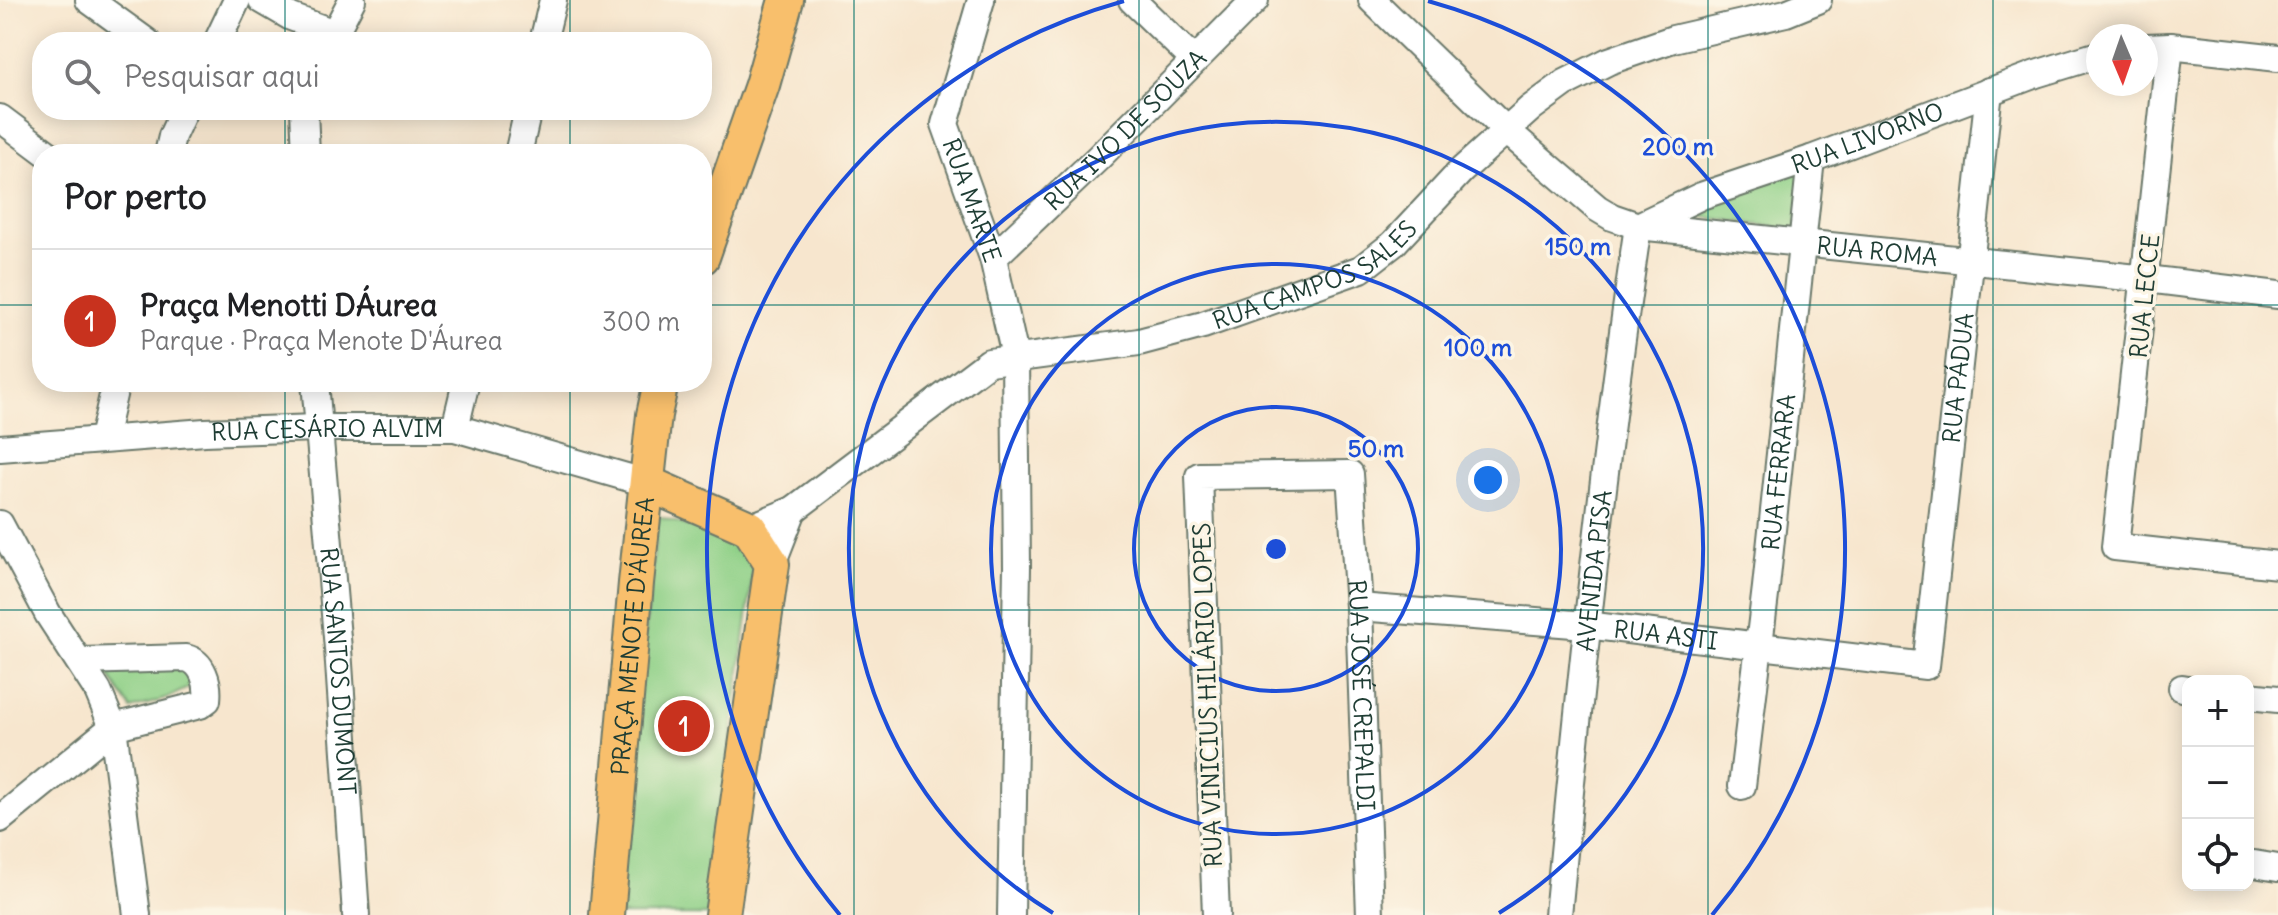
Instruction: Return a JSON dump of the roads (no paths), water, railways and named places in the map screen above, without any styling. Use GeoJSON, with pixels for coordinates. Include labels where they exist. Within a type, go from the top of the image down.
{"type":"FeatureCollection","features":[{"type":"Feature","properties":{"kind":"main road"},"geometry":{"type":"LineString","coordinates":[[712,228],[762,85],[786,0]]}},
{"type":"Feature","properties":{"kind":"main road"},"geometry":{"type":"LineString","coordinates":[[647,483],[659,392]]}},
{"type":"Feature","properties":{"kind":"main road","name":"PRAÇA MENOTE D'ÁUREA"},"geometry":{"type":"LineString","coordinates":[[607,915],[647,483],[749,528]]}},
{"type":"Feature","properties":{"kind":"main road"},"geometry":{"type":"LineString","coordinates":[[722,915],[772,564],[749,528]]}},
{"type":"Feature","properties":{"kind":"street"},"geometry":{"type":"LineString","coordinates":[[89,0],[133,32]]}},
{"type":"Feature","properties":{"kind":"street"},"geometry":{"type":"LineString","coordinates":[[222,32],[237,0]]}},
{"type":"Feature","properties":{"kind":"street"},"geometry":{"type":"LineString","coordinates":[[262,0],[322,32]]}},
{"type":"Feature","properties":{"kind":"street"},"geometry":{"type":"LineString","coordinates":[[335,32],[352,0]]}},
{"type":"Feature","properties":{"kind":"street"},"geometry":{"type":"LineString","coordinates":[[545,32],[553,0]]}},
{"type":"Feature","properties":{"kind":"street","name":"RUA MARTE"},"geometry":{"type":"LineString","coordinates":[[981,0],[945,124],[993,258],[1015,356],[1017,567],[1011,915]]}},
{"type":"Feature","properties":{"kind":"street"},"geometry":{"type":"LineString","coordinates":[[1132,0],[1194,60]]}},
{"type":"Feature","properties":{"kind":"street","name":"RUA IVO DE SOUZA"},"geometry":{"type":"LineString","coordinates":[[993,258],[1099,157],[1255,0]]}},
{"type":"Feature","properties":{"kind":"street","name":"RUA ROMA"},"geometry":{"type":"LineString","coordinates":[[1372,0],[1507,131],[1597,208],[1638,226],[2278,295]]}},
{"type":"Feature","properties":{"kind":"street","name":"RUA CAMPOS SALES"},"geometry":{"type":"LineString","coordinates":[[749,528],[793,510],[989,362],[1015,356],[1139,342],[1203,325],[1361,269],[1393,244],[1462,170],[1531,108],[1565,83],[1609,61],[1673,39],[1786,13],[1818,0]]}},
{"type":"Feature","properties":{"kind":"street"},"geometry":{"type":"LineString","coordinates":[[2158,46],[2278,58]]}},
{"type":"Feature","properties":{"kind":"street","name":"RUA LIVORNO"},"geometry":{"type":"LineString","coordinates":[[1638,226],[1701,196],[2086,59]]}},
{"type":"Feature","properties":{"kind":"street","name":"RUA PÁDUA"},"geometry":{"type":"LineString","coordinates":[[1926,666],[1989,91]]}},
{"type":"Feature","properties":{"kind":"street","name":"RUA LECCE"},"geometry":{"type":"LineString","coordinates":[[2156,96],[2147,279],[2115,547],[2278,565]]}},
{"type":"Feature","properties":{"kind":"street"},"geometry":{"type":"LineString","coordinates":[[0,118],[35,144]]}},
{"type":"Feature","properties":{"kind":"street"},"geometry":{"type":"LineString","coordinates":[[170,144],[179,120]]}},
{"type":"Feature","properties":{"kind":"street"},"geometry":{"type":"LineString","coordinates":[[304,120],[306,144]]}},
{"type":"Feature","properties":{"kind":"street"},"geometry":{"type":"LineString","coordinates":[[520,144],[526,120]]}},
{"type":"Feature","properties":{"kind":"street","name":"RUA FERRARA"},"geometry":{"type":"LineString","coordinates":[[1742,786],[1811,159]]}},
{"type":"Feature","properties":{"kind":"street","name":"AVENIDA PISA"},"geometry":{"type":"LineString","coordinates":[[1558,915],[1586,625],[1618,360],[1638,226]]}},
{"type":"Feature","properties":{"kind":"street"},"geometry":{"type":"LineString","coordinates":[[103,439],[114,392]]}},
{"type":"Feature","properties":{"kind":"street","name":"RUA SANTOS DUMONT"},"geometry":{"type":"LineString","coordinates":[[315,392],[338,649],[356,915]]}},
{"type":"Feature","properties":{"kind":"street"},"geometry":{"type":"LineString","coordinates":[[455,428],[464,392]]}},
{"type":"Feature","properties":{"kind":"street","name":"RUA CESÁRIO ALVIM"},"geometry":{"type":"LineString","coordinates":[[0,448],[103,439],[317,428],[455,428],[647,483]]}},
{"type":"Feature","properties":{"kind":"street","name":"RUA VINICIUS HILÁRIO LOPES"},"geometry":{"type":"LineString","coordinates":[[1216,915],[1199,476],[1350,474]]}},
{"type":"Feature","properties":{"kind":"street","name":"RUA JOSÉ CREPALDI"},"geometry":{"type":"LineString","coordinates":[[1350,474],[1359,607],[1370,915]]}},
{"type":"Feature","properties":{"kind":"street"},"geometry":{"type":"LineString","coordinates":[[772,564],[793,510]]}},
{"type":"Feature","properties":{"kind":"street"},"geometry":{"type":"LineString","coordinates":[[0,524],[48,614],[98,691],[113,727],[137,915]]}},
{"type":"Feature","properties":{"kind":"street","name":"RUA ASTI"},"geometry":{"type":"LineString","coordinates":[[1359,607],[1586,625],[1926,666]]}},
{"type":"Feature","properties":{"kind":"street"},"geometry":{"type":"LineString","coordinates":[[0,819],[113,727],[200,705],[207,700],[208,690],[199,664],[186,658],[80,661]]}},
{"type":"Feature","properties":{"kind":"street"},"geometry":{"type":"LineString","coordinates":[[2254,697],[2278,699]]}},
{"type":"Feature","properties":{"kind":"place","name":"Praça Menotti DÁurea"},"geometry":{"type":"Point","coordinates":[684,726]}}]}
